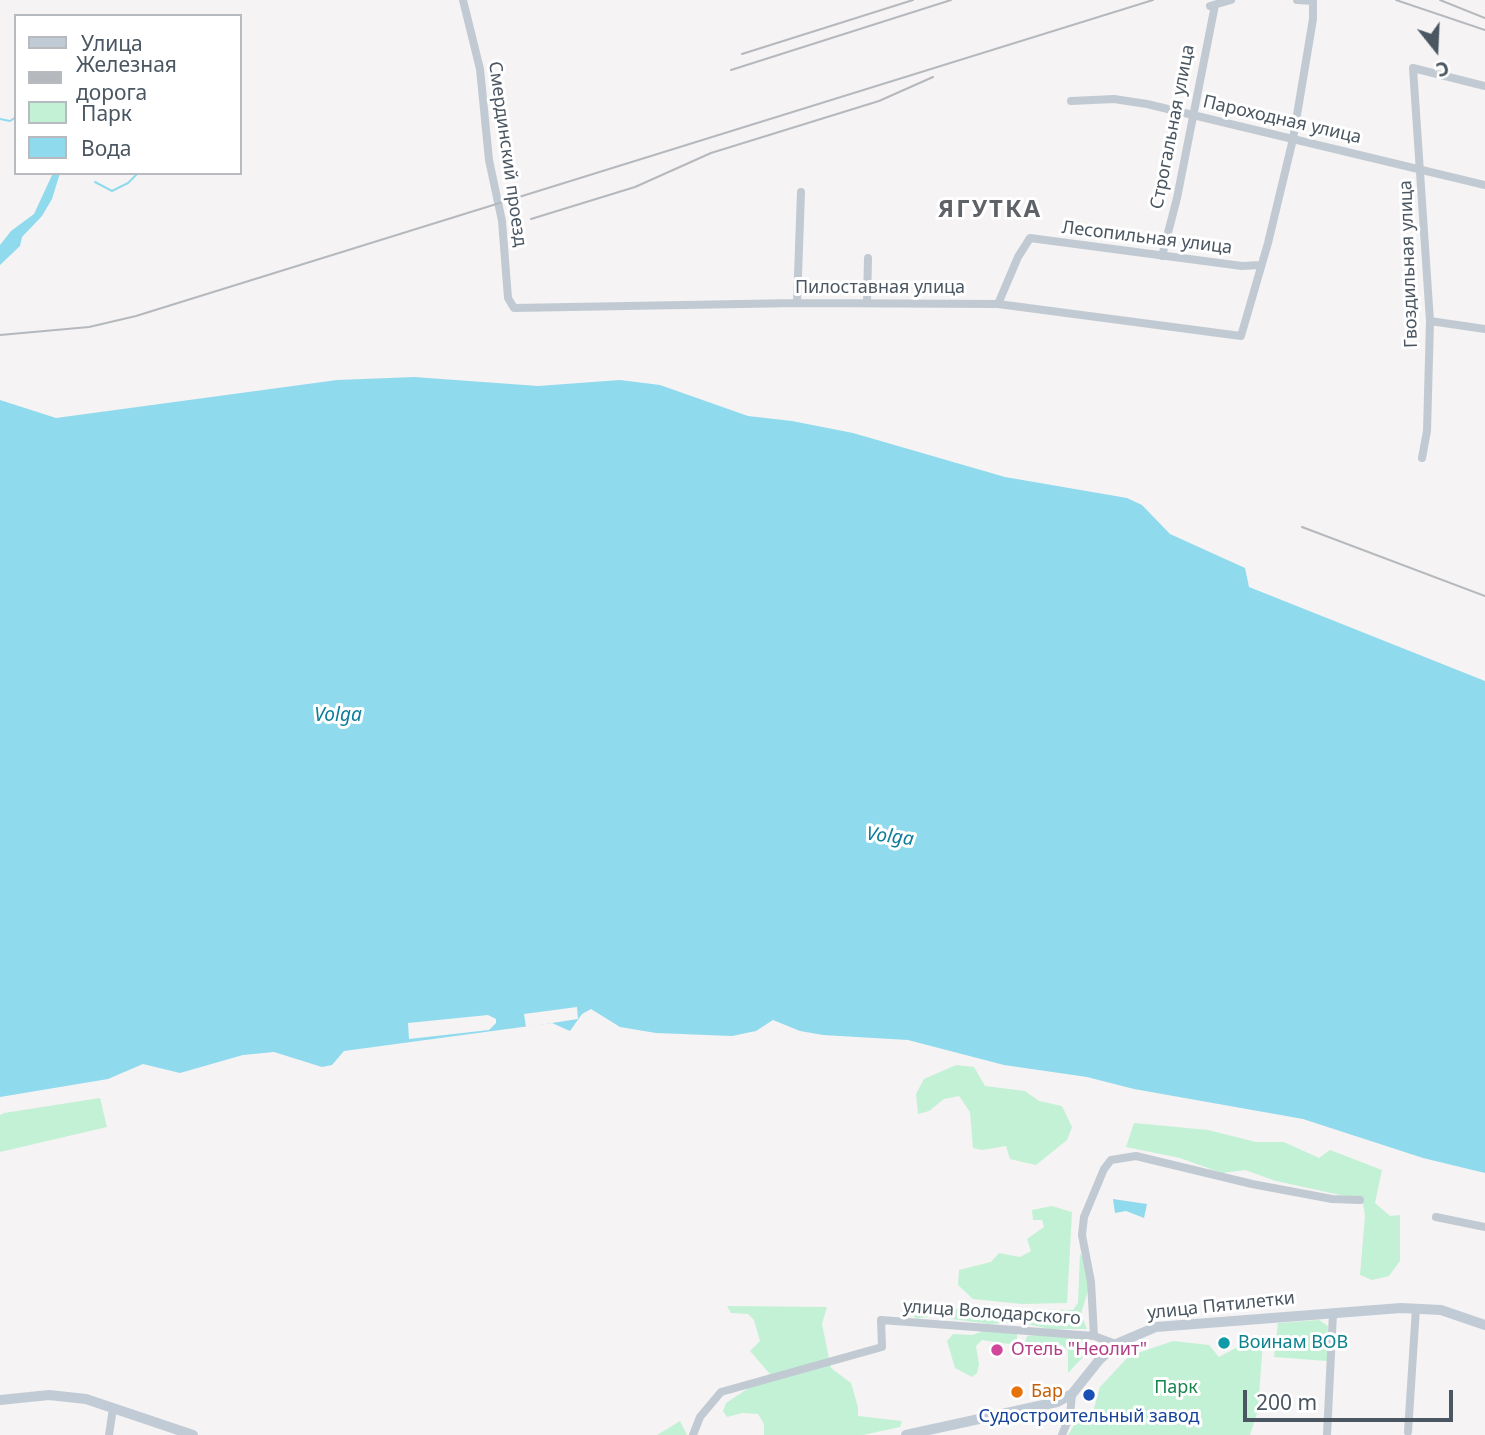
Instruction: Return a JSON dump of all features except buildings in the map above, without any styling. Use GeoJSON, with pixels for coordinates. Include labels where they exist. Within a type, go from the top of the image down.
{"type":"FeatureCollection","features":[{"type":"Feature","properties":{"kind":"main road","name":"улица Пятилетки"},"geometry":{"type":"LineString","coordinates":[[1072,1394],[1100,1359],[1116,1344],[1156,1327],[1416,1308],[1452,1313],[1485,1325]]}},
{"type":"Feature","properties":{"kind":"main road"},"geometry":{"type":"LineString","coordinates":[[906,1435],[1047,1405],[1072,1394]]}},
{"type":"Feature","properties":{"kind":"main road"},"geometry":{"type":"LineString","coordinates":[[0,1400],[61,1396],[86,1399],[193,1435]]}},
{"type":"Feature","properties":{"kind":"street","name":"Смердинский проезд"},"geometry":{"type":"LineString","coordinates":[[463,0],[481,69],[489,154],[502,221],[508,298],[517,309]]}},
{"type":"Feature","properties":{"kind":"street","name":"Строгальная улица"},"geometry":{"type":"LineString","coordinates":[[1162,256],[1177,198],[1212,6],[1231,0]]}},
{"type":"Feature","properties":{"kind":"street"},"geometry":{"type":"LineString","coordinates":[[1260,265],[1268,243],[1293,139],[1313,19],[1313,0],[1297,0]]}},
{"type":"Feature","properties":{"kind":"street","name":"Гвоздильная улица"},"geometry":{"type":"LineString","coordinates":[[1422,458],[1427,431],[1430,321],[1413,68],[1485,86]]}},
{"type":"Feature","properties":{"kind":"street","name":"Пароходная улица"},"geometry":{"type":"LineString","coordinates":[[1071,101],[1129,100],[1485,185]]}},
{"type":"Feature","properties":{"kind":"street"},"geometry":{"type":"LineString","coordinates":[[797,303],[801,192]]}},
{"type":"Feature","properties":{"kind":"street","name":"Лесопильная улица"},"geometry":{"type":"LineString","coordinates":[[998,304],[1018,257],[1030,239],[1241,266],[1260,265]]}},
{"type":"Feature","properties":{"kind":"street"},"geometry":{"type":"LineString","coordinates":[[867,303],[868,258]]}},
{"type":"Feature","properties":{"kind":"street","name":"Пилоставная улица"},"geometry":{"type":"LineString","coordinates":[[517,309],[797,303],[998,304],[1241,336],[1260,265]]}},
{"type":"Feature","properties":{"kind":"street"},"geometry":{"type":"LineString","coordinates":[[1430,321],[1485,329]]}},
{"type":"Feature","properties":{"kind":"street"},"geometry":{"type":"LineString","coordinates":[[1116,1344],[1094,1336],[1091,1282],[1082,1235],[1084,1217],[1104,1169],[1111,1160],[1136,1156],[1265,1187],[1332,1199],[1360,1200]]}},
{"type":"Feature","properties":{"kind":"street"},"geometry":{"type":"LineString","coordinates":[[1436,1217],[1485,1227]]}},
{"type":"Feature","properties":{"kind":"street"},"geometry":{"type":"LineString","coordinates":[[1409,1432],[1416,1308]]}},
{"type":"Feature","properties":{"kind":"street"},"geometry":{"type":"LineString","coordinates":[[1327,1435],[1333,1313]]}},
{"type":"Feature","properties":{"kind":"street","name":"улица Володарского"},"geometry":{"type":"LineString","coordinates":[[693,1435],[701,1417],[721,1392],[881,1347],[881,1320],[1094,1336]]}},
{"type":"Feature","properties":{"kind":"street"},"geometry":{"type":"LineString","coordinates":[[1062,1435],[1070,1415],[1072,1394]]}},
{"type":"Feature","properties":{"kind":"street"},"geometry":{"type":"LineString","coordinates":[[109,1435],[113,1408]]}},
{"type":"Feature","properties":{"kind":"green space"},"geometry":{"type":"Polygon","coordinates":[[[956,1065],[974,1067],[985,1086],[1025,1091],[1039,1101],[1062,1106],[1072,1127],[1067,1140],[1036,1165],[1010,1159],[1006,1146],[982,1150],[973,1148],[970,1112],[959,1096],[944,1099],[929,1111],[918,1114],[916,1094],[924,1079],[956,1065]]]}},
{"type":"Feature","properties":{"kind":"green space"},"geometry":{"type":"Polygon","coordinates":[[[100,1098],[107,1127],[0,1152],[0,1115],[100,1098]]]}},
{"type":"Feature","properties":{"kind":"green space"},"geometry":{"type":"Polygon","coordinates":[[[1134,1123],[1208,1130],[1256,1142],[1284,1142],[1319,1158],[1330,1150],[1382,1170],[1375,1203],[1390,1216],[1400,1215],[1400,1261],[1389,1276],[1372,1280],[1360,1275],[1365,1216],[1363,1203],[1354,1198],[1276,1181],[1245,1170],[1222,1173],[1180,1158],[1126,1147],[1134,1123]]]}},
{"type":"Feature","properties":{"kind":"green space"},"geometry":{"type":"Polygon","coordinates":[[[1052,1206],[1072,1212],[1067,1303],[1022,1304],[973,1299],[958,1285],[959,1270],[991,1262],[999,1253],[1020,1257],[1031,1251],[1027,1239],[1044,1227],[1042,1220],[1033,1220],[1032,1210],[1052,1206]]]}},
{"type":"Feature","properties":{"kind":"green space"},"geometry":{"type":"Polygon","coordinates":[[[1080,1254],[1084,1258],[1089,1287],[1081,1314],[1087,1329],[1049,1329],[1019,1322],[990,1324],[952,1319],[942,1314],[916,1319],[912,1313],[914,1308],[1073,1310],[1078,1303],[1080,1254]]]}},
{"type":"Feature","properties":{"kind":"green space"},"geometry":{"type":"Polygon","coordinates":[[[727,1306],[827,1307],[822,1324],[831,1368],[851,1383],[858,1416],[902,1421],[900,1427],[863,1435],[764,1435],[764,1424],[758,1414],[742,1413],[727,1417],[723,1411],[726,1403],[770,1374],[750,1351],[760,1341],[754,1320],[748,1314],[731,1313],[727,1306]]]}},
{"type":"Feature","properties":{"kind":"green space"},"geometry":{"type":"Polygon","coordinates":[[[1319,1320],[1328,1326],[1327,1361],[1274,1357],[1278,1323],[1319,1320]]]}},
{"type":"Feature","properties":{"kind":"green space"},"geometry":{"type":"Polygon","coordinates":[[[984,1331],[1017,1333],[1017,1340],[1009,1344],[982,1340],[976,1346],[979,1364],[977,1373],[972,1377],[955,1368],[947,1341],[953,1334],[972,1335],[984,1331]]]}},
{"type":"Feature","properties":{"kind":"green space"},"geometry":{"type":"Polygon","coordinates":[[[1044,1334],[1088,1338],[1084,1356],[1068,1373],[1068,1351],[1062,1345],[1025,1343],[1027,1336],[1044,1334]]]}},
{"type":"Feature","properties":{"kind":"green space","name":"Парк"},"geometry":{"type":"Polygon","coordinates":[[[1256,1337],[1263,1340],[1258,1410],[1250,1435],[1068,1435],[1076,1422],[1091,1419],[1100,1387],[1129,1356],[1173,1341],[1209,1345],[1219,1357],[1256,1337]]]}},
{"type":"Feature","properties":{"kind":"green space"},"geometry":{"type":"Polygon","coordinates":[[[680,1421],[687,1435],[657,1435],[672,1426],[680,1421]]]}},
{"type":"Feature","properties":{"kind":"water"},"geometry":{"type":"Polygon","coordinates":[[[52,175],[59,175],[52,199],[42,216],[22,237],[20,246],[0,265],[0,245],[11,231],[34,214],[52,175]]]}},
{"type":"Feature","properties":{"kind":"water","name":"Volga"},"geometry":{"type":"Polygon","coordinates":[[[414,377],[538,386],[620,380],[660,385],[748,416],[853,433],[1005,477],[1127,498],[1142,505],[1170,534],[1245,568],[1249,587],[1485,681],[1485,1173],[1423,1158],[1303,1119],[1134,1089],[1087,1077],[1004,1065],[908,1040],[823,1035],[800,1031],[773,1020],[756,1031],[732,1036],[656,1033],[620,1027],[591,1009],[582,1014],[570,1031],[552,1023],[344,1051],[332,1065],[322,1067],[274,1052],[243,1055],[180,1073],[143,1064],[108,1079],[0,1097],[0,400],[56,418],[337,380],[414,377]]]}},
{"type":"Feature","properties":{"kind":"water"},"geometry":{"type":"Polygon","coordinates":[[[1113,1199],[1147,1204],[1144,1218],[1126,1211],[1115,1213],[1113,1199]]]}},
{"type":"Feature","properties":{"kind":"pier"},"geometry":{"type":"Polygon","coordinates":[[[577,1007],[578,1019],[526,1027],[524,1014],[577,1007]]]}},
{"type":"Feature","properties":{"kind":"pier"},"geometry":{"type":"Polygon","coordinates":[[[488,1015],[496,1019],[496,1023],[489,1030],[409,1039],[408,1023],[488,1015]]]}},
{"type":"Feature","properties":{"kind":"waterway"},"geometry":{"type":"LineString","coordinates":[[0,119],[10,121],[14,118]]}},
{"type":"Feature","properties":{"kind":"waterway"},"geometry":{"type":"LineString","coordinates":[[95,182],[112,191],[128,183],[136,175]]}},
{"type":"Feature","properties":{"kind":"railway"},"geometry":{"type":"LineString","coordinates":[[742,54],[913,0]]}},
{"type":"Feature","properties":{"kind":"railway"},"geometry":{"type":"LineString","coordinates":[[731,70],[951,0]]}},
{"type":"Feature","properties":{"kind":"railway"},"geometry":{"type":"LineString","coordinates":[[0,335],[89,327],[136,316],[1153,0]]}},
{"type":"Feature","properties":{"kind":"railway"},"geometry":{"type":"LineString","coordinates":[[1396,0],[1485,30]]}},
{"type":"Feature","properties":{"kind":"railway"},"geometry":{"type":"LineString","coordinates":[[1440,0],[1485,18]]}},
{"type":"Feature","properties":{"kind":"railway"},"geometry":{"type":"LineString","coordinates":[[531,219],[635,187],[711,153],[879,101],[933,77]]}},
{"type":"Feature","properties":{"kind":"railway"},"geometry":{"type":"LineString","coordinates":[[1302,527],[1485,596]]}},
{"type":"Feature","properties":{"kind":"place","name":"Воинам ВОВ"},"geometry":{"type":"Point","coordinates":[1224,1343]}},
{"type":"Feature","properties":{"kind":"place","name":"Отель \"Неолит\""},"geometry":{"type":"Point","coordinates":[997,1350]}},
{"type":"Feature","properties":{"kind":"place","name":"Бар"},"geometry":{"type":"Point","coordinates":[1017,1392]}},
{"type":"Feature","properties":{"kind":"place","name":"Судостроительный завод"},"geometry":{"type":"Point","coordinates":[1089,1395]}},
{"type":"Feature","properties":{"kind":"district","name":"ЯГУТКА"},"geometry":{"type":"Point","coordinates":[990,210]}}]}
